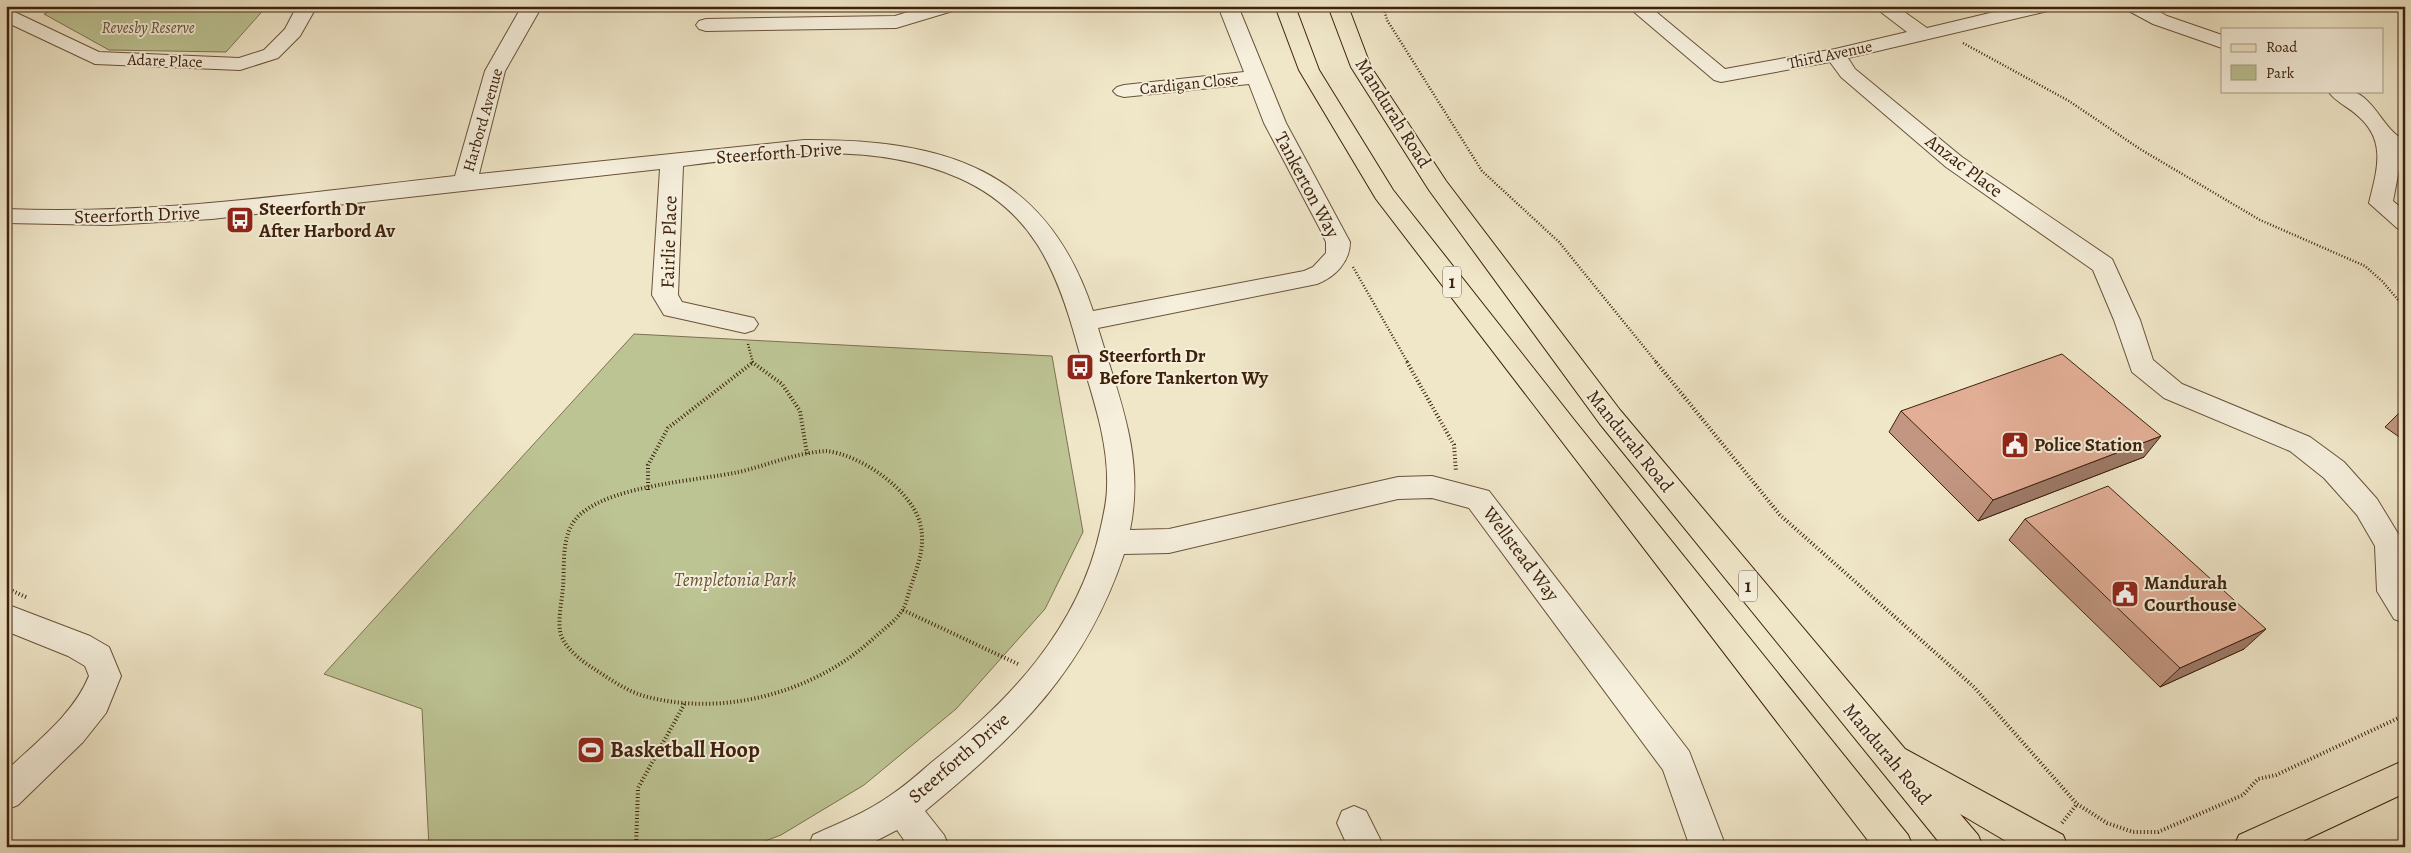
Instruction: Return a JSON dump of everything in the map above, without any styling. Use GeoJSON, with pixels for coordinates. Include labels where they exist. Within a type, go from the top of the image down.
{"type":"FeatureCollection","features":[{"type":"Feature","properties":{"kind":"main road","name":"1"},"geometry":{"type":"LineString","coordinates":[[1285,6],[1309,70],[1384,194],[1873,834],[1895,847]]}},
{"type":"Feature","properties":{"kind":"main road","name":"Mandurah Road"},"geometry":{"type":"LineString","coordinates":[[1338,6],[1361,67],[1437,185],[1610,417],[1964,847]]}},
{"type":"Feature","properties":{"kind":"main road","name":"1"},"geometry":{"type":"LineString","coordinates":[[1886,754],[2050,847]]}},
{"type":"Feature","properties":{"kind":"main road"},"geometry":{"type":"LineString","coordinates":[[2252,847],[2405,776]]}},
{"type":"Feature","properties":{"kind":"street"},"geometry":{"type":"LineString","coordinates":[[6,13],[19,6]]}},
{"type":"Feature","properties":{"kind":"street","name":"Adare Place"},"geometry":{"type":"LineString","coordinates":[[6,13],[95,58],[240,64],[271,54],[293,32],[307,6]]}},
{"type":"Feature","properties":{"kind":"street","name":"Harbord Avenue"},"geometry":{"type":"LineString","coordinates":[[465,182],[495,71],[532,6]]}},
{"type":"Feature","properties":{"kind":"street"},"geometry":{"type":"LineString","coordinates":[[706,25],[896,22],[949,6]]}},
{"type":"Feature","properties":{"kind":"street","name":"Tankerton Way"},"geometry":{"type":"LineString","coordinates":[[1084,322],[1308,278],[1322,273],[1338,254],[1338,242],[1332,228],[1274,124],[1254,77],[1228,6]]}},
{"type":"Feature","properties":{"kind":"street","name":"Third Avenue"},"geometry":{"type":"LineString","coordinates":[[1637,6],[1721,76],[1835,55],[2045,6]]}},
{"type":"Feature","properties":{"kind":"street"},"geometry":{"type":"LineString","coordinates":[[1883,6],[1923,34]]}},
{"type":"Feature","properties":{"kind":"street"},"geometry":{"type":"LineString","coordinates":[[2134,6],[2160,20],[2221,42]]}},
{"type":"Feature","properties":{"kind":"street","name":"Anzac Place"},"geometry":{"type":"LineString","coordinates":[[1835,55],[1848,74],[1954,162],[2103,266],[2127,320],[2141,364],[2173,391],[2300,444],[2334,470],[2367,507],[2390,545],[2392,592],[2405,610]]}},
{"type":"Feature","properties":{"kind":"street","name":"Cardigan Close"},"geometry":{"type":"LineString","coordinates":[[1124,91],[1254,77]]}},
{"type":"Feature","properties":{"kind":"street"},"geometry":{"type":"LineString","coordinates":[[2339,92],[2367,112],[2396,144],[2381,203],[2405,223]]}},
{"type":"Feature","properties":{"kind":"street","name":"Steerforth Drive"},"geometry":{"type":"LineString","coordinates":[[6,216],[128,218],[208,213],[465,182],[800,147],[857,148],[924,157],[976,178],[1013,200],[1043,230],[1055,246],[1084,322],[1113,427],[1120,465],[1122,494],[1115,541],[1085,618],[1046,677],[986,740],[901,808],[826,847]]}},
{"type":"Feature","properties":{"kind":"street","name":"Fairlie Place"},"geometry":{"type":"LineString","coordinates":[[672,161],[665,295],[673,309],[745,324]]}},
{"type":"Feature","properties":{"kind":"street","name":"Wellstead Way"},"geometry":{"type":"LineString","coordinates":[[1115,541],[1143,543],[1169,541],[1398,488],[1432,487],[1479,499],[1677,762],[1708,847]]}},
{"type":"Feature","properties":{"kind":"street"},"geometry":{"type":"LineString","coordinates":[[6,617],[79,646],[98,657],[105,676],[94,703],[71,731],[6,794]]}},
{"type":"Feature","properties":{"kind":"street"},"geometry":{"type":"LineString","coordinates":[[901,808],[931,847]]}},
{"type":"Feature","properties":{"kind":"path"},"geometry":{"type":"LineString","coordinates":[[1383,6],[1387,20],[1482,171],[1559,242],[1780,515],[1974,688],[2077,804],[2107,823],[2133,832],[2158,832],[2243,795],[2258,779],[2276,776],[2405,715]]}},
{"type":"Feature","properties":{"kind":"path"},"geometry":{"type":"LineString","coordinates":[[1956,39],[2069,101],[2140,149],[2260,220],[2333,250],[2365,266],[2382,281],[2405,308]]}},
{"type":"Feature","properties":{"kind":"path"},"geometry":{"type":"LineString","coordinates":[[745,324],[752,363],[782,384],[800,411],[807,454]]}},
{"type":"Feature","properties":{"kind":"path"},"geometry":{"type":"LineString","coordinates":[[648,490],[648,465],[668,428],[752,363]]}},
{"type":"Feature","properties":{"kind":"path"},"geometry":{"type":"LineString","coordinates":[[834,452],[847,454],[862,462],[893,486],[909,502],[919,518],[922,553],[903,610],[879,634],[846,661],[810,682],[776,693],[685,704],[648,697],[610,679],[575,656],[565,645],[560,632],[567,531],[571,520],[596,504],[614,497],[648,490],[756,468],[807,454],[834,452]]}},
{"type":"Feature","properties":{"kind":"path"},"geometry":{"type":"LineString","coordinates":[[903,610],[1027,668]]}},
{"type":"Feature","properties":{"kind":"path"},"geometry":{"type":"LineString","coordinates":[[636,847],[638,788],[685,704]]}},
{"type":"Feature","properties":{"kind":"path"},"geometry":{"type":"LineString","coordinates":[[2073,808],[2077,804]]}},
{"type":"Feature","properties":{"kind":"green space","name":"Revesby Reserve"},"geometry":{"type":"Polygon","coordinates":[[[62,6],[267,6],[226,52],[109,50],[44,14],[62,6]]]}},
{"type":"Feature","properties":{"kind":"green space","name":"Templetonia Park"},"geometry":{"type":"Polygon","coordinates":[[[634,334],[1052,356],[1083,532],[1045,609],[956,709],[864,785],[781,835],[749,847],[429,847],[422,709],[324,674],[634,334]]]}},
{"type":"Feature","properties":{"kind":"building","name":"Police Station"},"geometry":{"type":"Polygon","coordinates":[[[2062,354],[2161,436],[1993,500],[1901,411],[2062,354]]]}},
{"type":"Feature","properties":{"kind":"building","name":"Mandurah Courthouse"},"geometry":{"type":"Polygon","coordinates":[[[2108,486],[2266,629],[2180,668],[2025,519],[2108,486]]]}},
{"type":"Feature","properties":{"kind":"place","name":"Steerforth Dr After Harbord Av"},"geometry":{"type":"Point","coordinates":[240,220]}},
{"type":"Feature","properties":{"kind":"place","name":"Steerforth Dr Before Tankerton Wy"},"geometry":{"type":"Point","coordinates":[1080,367]}},
{"type":"Feature","properties":{"kind":"place","name":"Police Station"},"geometry":{"type":"Point","coordinates":[2015,445]}},
{"type":"Feature","properties":{"kind":"place","name":"Mandurah Courthouse"},"geometry":{"type":"Point","coordinates":[2125,594]}},
{"type":"Feature","properties":{"kind":"place","name":"Basketball Hoop"},"geometry":{"type":"Point","coordinates":[591,750]}}]}
